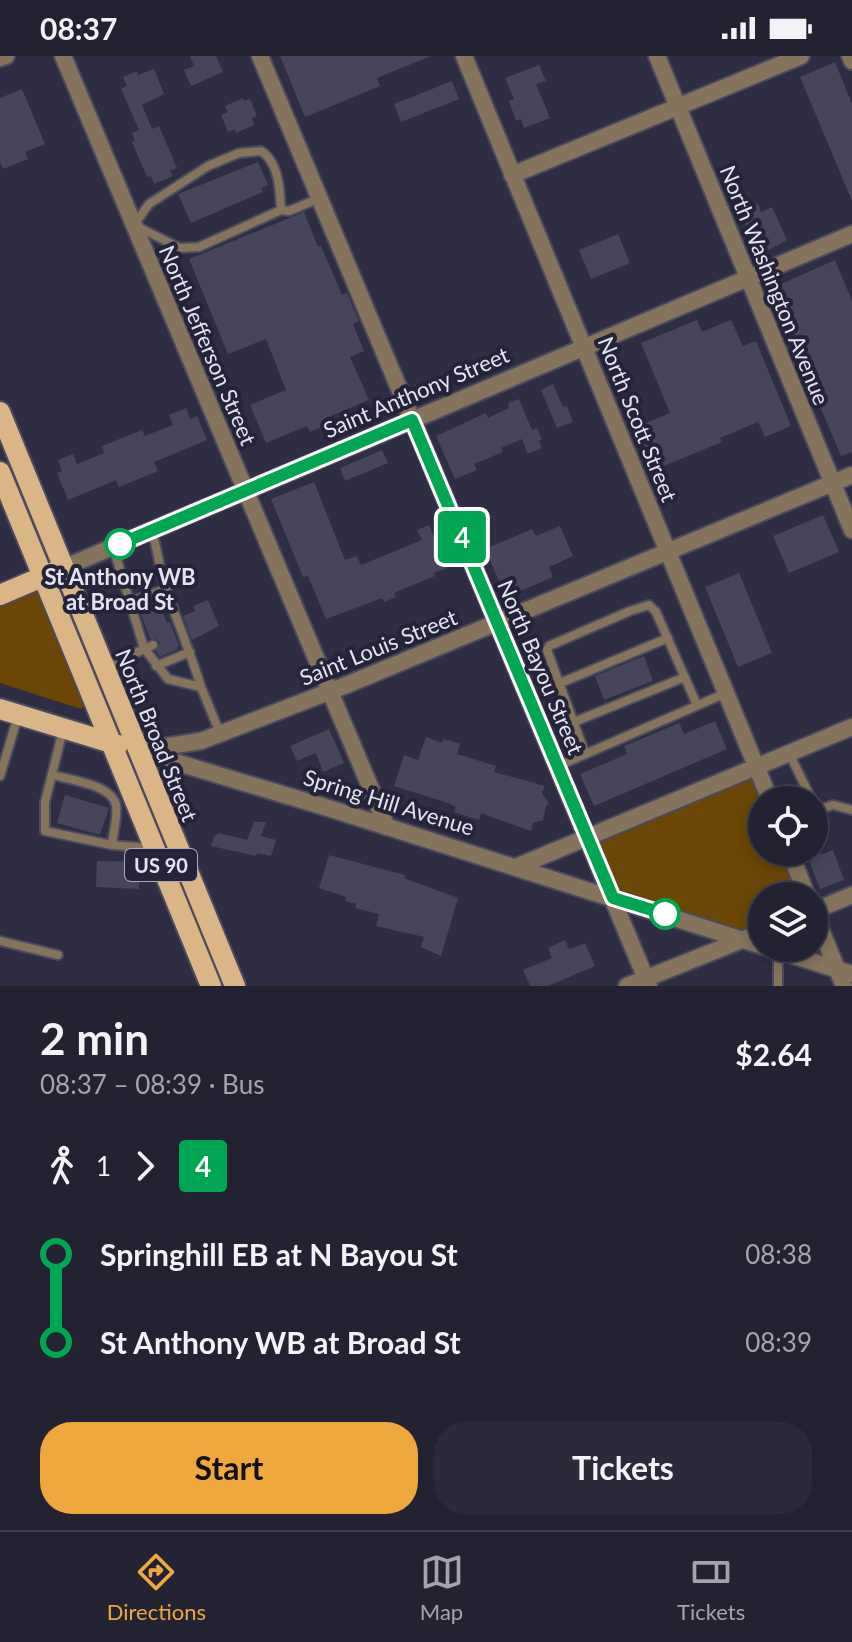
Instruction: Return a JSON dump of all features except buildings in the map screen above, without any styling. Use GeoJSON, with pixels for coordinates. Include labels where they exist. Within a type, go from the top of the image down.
{"type":"FeatureCollection","features":[{"type":"Feature","properties":{"kind":"main road","name":"North Broad Street"},"geometry":{"type":"LineString","coordinates":[[0,412],[111,743],[211,986]]}},
{"type":"Feature","properties":{"kind":"main road","name":"North Broad Street"},"geometry":{"type":"LineString","coordinates":[[0,472],[7,504],[54,572],[104,667],[235,986]]}},
{"type":"Feature","properties":{"kind":"main road","name":"Saint Anthony Street"},"geometry":{"type":"LineString","coordinates":[[0,595],[54,572]]}},
{"type":"Feature","properties":{"kind":"main road","name":"Spring Hill Avenue"},"geometry":{"type":"LineString","coordinates":[[9,712],[137,751]]}},
{"type":"Feature","properties":{"kind":"street"},"geometry":{"type":"LineString","coordinates":[[0,58],[6,56]]}},
{"type":"Feature","properties":{"kind":"street","name":"North Jefferson Street"},"geometry":{"type":"LineString","coordinates":[[63,56],[387,827]]}},
{"type":"Feature","properties":{"kind":"street","name":"North Bayou Street"},"geometry":{"type":"LineString","coordinates":[[260,56],[647,982]]}},
{"type":"Feature","properties":{"kind":"street","name":"North Scott Street"},"geometry":{"type":"LineString","coordinates":[[464,56],[764,786]]}},
{"type":"Feature","properties":{"kind":"street","name":"North Washington Avenue"},"geometry":{"type":"LineString","coordinates":[[657,56],[852,530]]}},
{"type":"Feature","properties":{"kind":"street"},"geometry":{"type":"LineString","coordinates":[[512,175],[801,56]]}},
{"type":"Feature","properties":{"kind":"street","name":"Saint Anthony Street"},"geometry":{"type":"LineString","coordinates":[[54,572],[852,234]]}},
{"type":"Feature","properties":{"kind":"street","name":"Saint Louis Street"},"geometry":{"type":"LineString","coordinates":[[137,751],[201,741],[852,475]]}},
{"type":"Feature","properties":{"kind":"street"},"geometry":{"type":"LineString","coordinates":[[516,867],[852,727]]}},
{"type":"Feature","properties":{"kind":"street","name":"Spring Hill Avenue"},"geometry":{"type":"LineString","coordinates":[[137,751],[748,942]]}},
{"type":"Feature","properties":{"kind":"street"},"geometry":{"type":"LineString","coordinates":[[828,906],[852,895]]}},
{"type":"Feature","properties":{"kind":"street"},"geometry":{"type":"LineString","coordinates":[[627,986],[647,982],[748,938]]}},
{"type":"Feature","properties":{"kind":"street"},"geometry":{"type":"LineString","coordinates":[[828,939],[845,972],[844,986]]}},
{"type":"Feature","properties":{"kind":"street","name":"Spring Hill Avenue"},"geometry":{"type":"LineString","coordinates":[[814,962],[845,972]]}},
{"type":"Feature","properties":{"kind":"lane"},"geometry":{"type":"LineString","coordinates":[[281,210],[280,185],[269,156],[261,151],[239,153],[208,166],[149,204],[134,225],[180,248],[199,247],[281,210],[289,211],[320,198]]}},
{"type":"Feature","properties":{"kind":"lane"},"geometry":{"type":"LineString","coordinates":[[151,530],[166,589],[220,733]]}},
{"type":"Feature","properties":{"kind":"lane"},"geometry":{"type":"LineString","coordinates":[[113,547],[129,602],[156,666],[168,679],[201,687]]}},
{"type":"Feature","properties":{"kind":"lane"},"geometry":{"type":"LineString","coordinates":[[129,602],[166,589]]}},
{"type":"Feature","properties":{"kind":"lane"},"geometry":{"type":"LineString","coordinates":[[585,753],[547,653],[549,646],[630,611],[649,605],[656,612],[697,705]]}},
{"type":"Feature","properties":{"kind":"lane"},"geometry":{"type":"LineString","coordinates":[[165,618],[176,613]]}},
{"type":"Feature","properties":{"kind":"lane"},"geometry":{"type":"LineString","coordinates":[[172,636],[183,631]]}},
{"type":"Feature","properties":{"kind":"lane"},"geometry":{"type":"LineString","coordinates":[[558,684],[668,638]]}},
{"type":"Feature","properties":{"kind":"lane"},"geometry":{"type":"LineString","coordinates":[[104,667],[148,646]]}},
{"type":"Feature","properties":{"kind":"lane"},"geometry":{"type":"LineString","coordinates":[[156,666],[190,652]]}},
{"type":"Feature","properties":{"kind":"lane"},"geometry":{"type":"LineString","coordinates":[[574,722],[685,677]]}},
{"type":"Feature","properties":{"kind":"lane"},"geometry":{"type":"LineString","coordinates":[[558,766],[726,693]]}},
{"type":"Feature","properties":{"kind":"lane"},"geometry":{"type":"LineString","coordinates":[[0,776],[9,712]]}},
{"type":"Feature","properties":{"kind":"lane"},"geometry":{"type":"LineString","coordinates":[[64,729],[45,802],[45,831],[108,844],[154,848]]}},
{"type":"Feature","properties":{"kind":"lane"},"geometry":{"type":"LineString","coordinates":[[788,753],[805,786]]}},
{"type":"Feature","properties":{"kind":"lane"},"geometry":{"type":"LineString","coordinates":[[53,775],[107,792],[115,801],[108,844]]}},
{"type":"Feature","properties":{"kind":"lane"},"geometry":{"type":"LineString","coordinates":[[828,807],[852,810]]}},
{"type":"Feature","properties":{"kind":"lane"},"geometry":{"type":"LineString","coordinates":[[59,834],[72,832]]}},
{"type":"Feature","properties":{"kind":"lane"},"geometry":{"type":"LineString","coordinates":[[91,836],[108,844]]}},
{"type":"Feature","properties":{"kind":"lane"},"geometry":{"type":"LineString","coordinates":[[0,941],[58,955]]}},
{"type":"Feature","properties":{"kind":"lane"},"geometry":{"type":"LineString","coordinates":[[773,962],[778,986]]}},
{"type":"Feature","properties":{"kind":"shaded area"},"geometry":{"type":"Polygon","coordinates":[[[36,591],[85,705],[81,709],[0,683],[0,606],[36,591]]]}},
{"type":"Feature","properties":{"kind":"shaded area"},"geometry":{"type":"Polygon","coordinates":[[[756,766],[760,786],[748,786],[748,866],[795,866],[802,882],[748,882],[748,938],[742,940],[613,898],[588,837],[756,766]]]}},
{"type":"Feature","properties":{"kind":"bus line","name":"4"},"geometry":{"type":"LineString","coordinates":[[120,544],[412,420],[613,898],[665,914]]}},
{"type":"Feature","properties":{"kind":"place","name":"St Anthony WB at Broad St"},"geometry":{"type":"Point","coordinates":[120,544]}}]}
